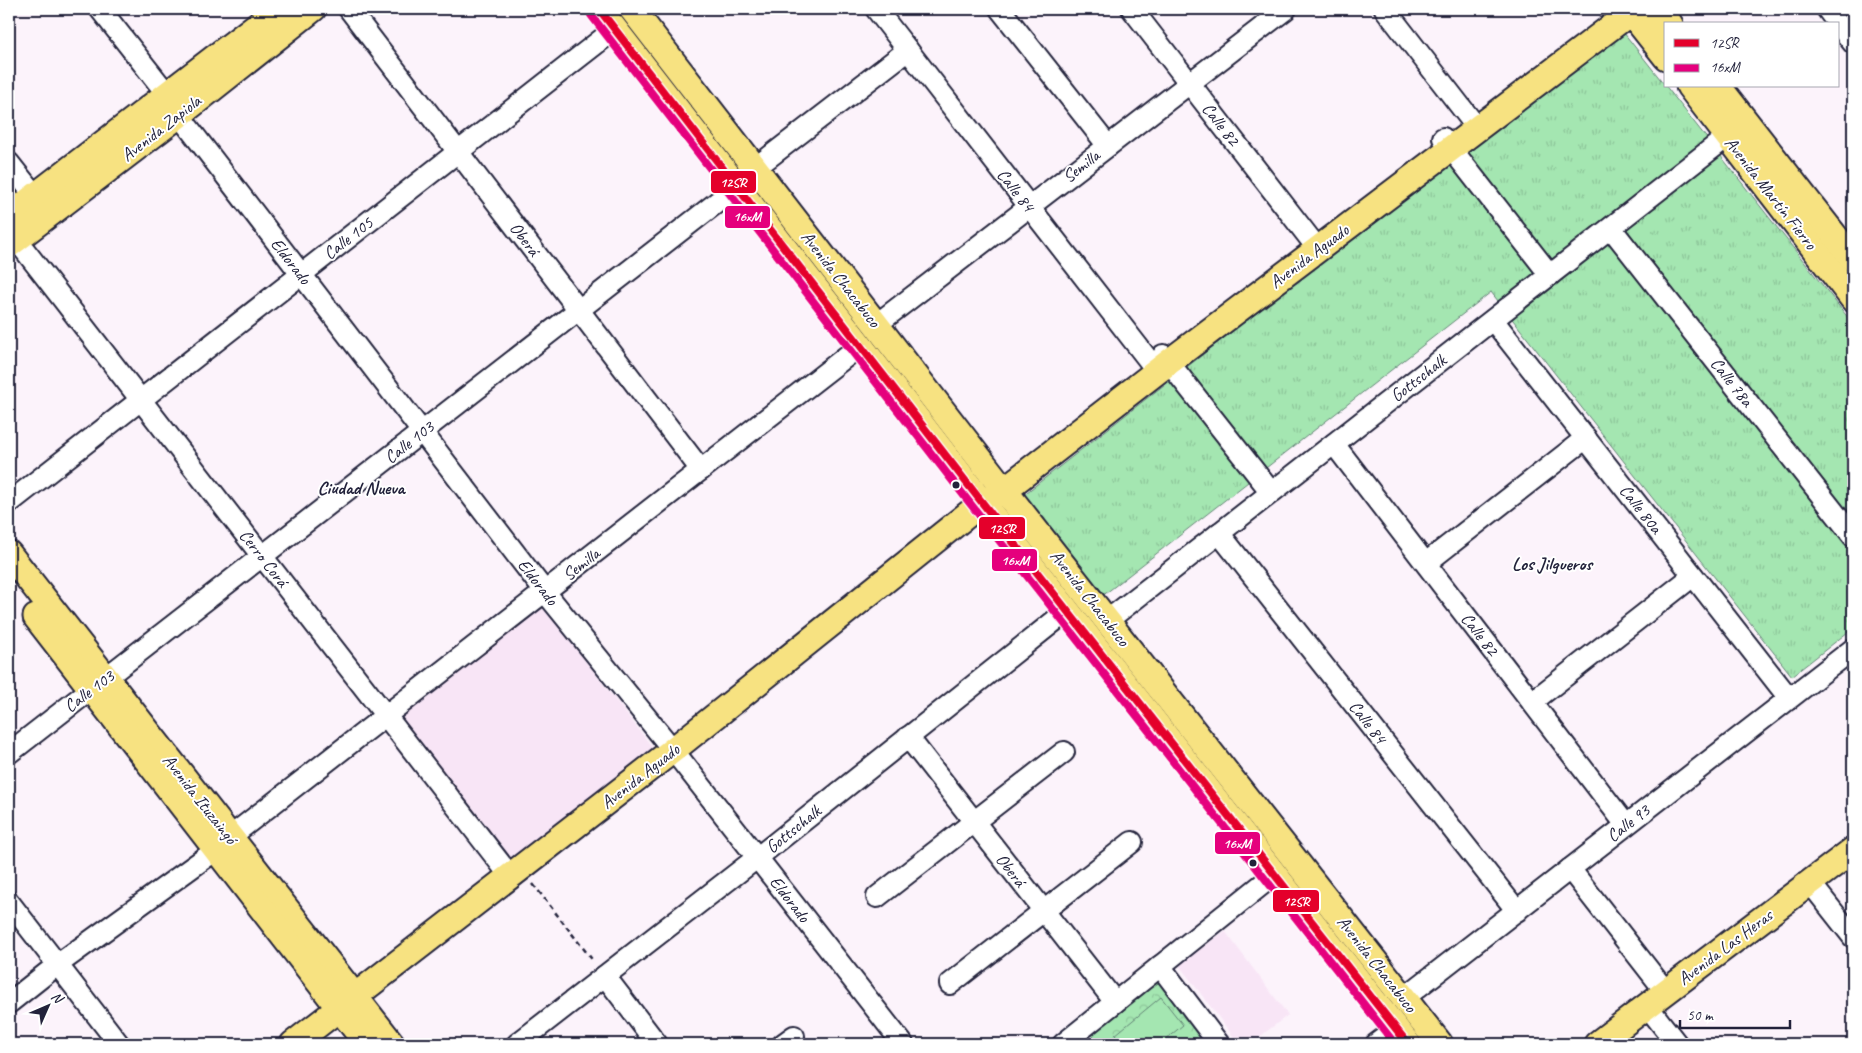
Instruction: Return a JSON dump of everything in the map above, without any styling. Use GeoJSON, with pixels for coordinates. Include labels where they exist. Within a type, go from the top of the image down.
{"type":"FeatureCollection","features":[{"type":"Feature","properties":{"kind":"main road","name":"Avenida Zapiola"},"geometry":{"type":"LineString","coordinates":[[11,234],[173,104],[278,9]]}},
{"type":"Feature","properties":{"kind":"main road","name":"Avenida Zapiola"},"geometry":{"type":"LineString","coordinates":[[11,234],[35,196],[313,9]]}},
{"type":"Feature","properties":{"kind":"main road","name":"Avenida Chacabuco"},"geometry":{"type":"LineString","coordinates":[[599,9],[1067,611],[1402,1036]]}},
{"type":"Feature","properties":{"kind":"main road","name":"Avenida Chacabuco"},"geometry":{"type":"LineString","coordinates":[[632,9],[1001,485],[1440,1044]]}},
{"type":"Feature","properties":{"kind":"main road"},"geometry":{"type":"LineString","coordinates":[[1658,9],[1668,22]]}},
{"type":"Feature","properties":{"kind":"main road","name":"Avenida Aguado"},"geometry":{"type":"LineString","coordinates":[[1160,363],[1311,240],[1474,124],[1589,26],[1625,10]]}},
{"type":"Feature","properties":{"kind":"main road"},"geometry":{"type":"LineString","coordinates":[[1625,10],[1664,55]]}},
{"type":"Feature","properties":{"kind":"main road","name":"Avenida Martín Fierro"},"geometry":{"type":"LineString","coordinates":[[1691,88],[1853,299]]}},
{"type":"Feature","properties":{"kind":"main road","name":"Avenida Martín Fierro"},"geometry":{"type":"LineString","coordinates":[[1720,88],[1853,259]]}},
{"type":"Feature","properties":{"kind":"main road","name":"Avenida Aguado"},"geometry":{"type":"LineString","coordinates":[[293,1044],[673,750],[1001,485],[1447,143]]}},
{"type":"Feature","properties":{"kind":"main road","name":"Avenida Ituzaingó"},"geometry":{"type":"LineString","coordinates":[[9,554],[98,683],[223,844],[348,1003],[392,1044]]}},
{"type":"Feature","properties":{"kind":"main road","name":"Avenida Ituzaingó"},"geometry":{"type":"LineString","coordinates":[[9,581],[98,683]]}},
{"type":"Feature","properties":{"kind":"main road","name":"Avenida Las Heras"},"geometry":{"type":"LineString","coordinates":[[1609,1044],[1659,1002],[1853,850]]}},
{"type":"Feature","properties":{"kind":"main road","name":"Avenida Las Heras"},"geometry":{"type":"LineString","coordinates":[[1597,1044],[1816,890],[1853,861]]}},
{"type":"Feature","properties":{"kind":"main road","name":"Avenida Ituzaingó"},"geometry":{"type":"LineString","coordinates":[[348,1003],[367,1044]]}},
{"type":"Feature","properties":{"kind":"street","name":"Eldorado"},"geometry":{"type":"LineString","coordinates":[[100,9],[546,592],[758,857],[903,1044]]}},
{"type":"Feature","properties":{"kind":"street","name":"Oberá"},"geometry":{"type":"LineString","coordinates":[[349,9],[701,470]]}},
{"type":"Feature","properties":{"kind":"street","name":"Calle 84"},"geometry":{"type":"LineString","coordinates":[[876,9],[1029,206],[1160,363]]}},
{"type":"Feature","properties":{"kind":"street"},"geometry":{"type":"LineString","coordinates":[[1000,9],[1108,146]]}},
{"type":"Feature","properties":{"kind":"street","name":"Calle 82"},"geometry":{"type":"LineString","coordinates":[[1132,9],[1311,240]]}},
{"type":"Feature","properties":{"kind":"street","name":"Semilla"},"geometry":{"type":"LineString","coordinates":[[877,324],[1286,9]]}},
{"type":"Feature","properties":{"kind":"street"},"geometry":{"type":"LineString","coordinates":[[1385,9],[1474,124]]}},
{"type":"Feature","properties":{"kind":"street"},"geometry":{"type":"LineString","coordinates":[[1826,9],[1836,22]]}},
{"type":"Feature","properties":{"kind":"street"},"geometry":{"type":"LineString","coordinates":[[1840,27],[1853,43]]}},
{"type":"Feature","properties":{"kind":"street","name":"Calle 105"},"geometry":{"type":"LineString","coordinates":[[9,503],[615,29]]}},
{"type":"Feature","properties":{"kind":"street"},"geometry":{"type":"LineString","coordinates":[[755,168],[908,50]]}},
{"type":"Feature","properties":{"kind":"street","name":"Gottschalk"},"geometry":{"type":"LineString","coordinates":[[1108,620],[1728,136]]}},
{"type":"Feature","properties":{"kind":"street"},"geometry":{"type":"LineString","coordinates":[[1447,143],[1550,275]]}},
{"type":"Feature","properties":{"kind":"street"},"geometry":{"type":"LineString","coordinates":[[9,163],[35,196]]}},
{"type":"Feature","properties":{"kind":"street","name":"Calle 103"},"geometry":{"type":"LineString","coordinates":[[9,753],[738,186]]}},
{"type":"Feature","properties":{"kind":"street","name":"Calle 78a"},"geometry":{"type":"LineString","coordinates":[[1611,228],[1853,536]]}},
{"type":"Feature","properties":{"kind":"street","name":"Cerro Corá"},"geometry":{"type":"LineString","coordinates":[[11,234],[386,716],[516,873]]}},
{"type":"Feature","properties":{"kind":"street","name":"Calle 80a"},"geometry":{"type":"LineString","coordinates":[[1493,320],[1789,698]]}},
{"type":"Feature","properties":{"kind":"street","name":"Semilla"},"geometry":{"type":"LineString","coordinates":[[9,1003],[57,965],[223,844],[861,345]]}},
{"type":"Feature","properties":{"kind":"street"},"geometry":{"type":"LineString","coordinates":[[1160,363],[1271,492]]}},
{"type":"Feature","properties":{"kind":"street"},"geometry":{"type":"LineString","coordinates":[[1426,563],[1586,438]]}},
{"type":"Feature","properties":{"kind":"street","name":"Calle 82"},"geometry":{"type":"LineString","coordinates":[[1334,444],[1626,825]]}},
{"type":"Feature","properties":{"kind":"street","name":"Calle 84"},"geometry":{"type":"LineString","coordinates":[[1219,534],[1517,910]]}},
{"type":"Feature","properties":{"kind":"street"},"geometry":{"type":"LineString","coordinates":[[1532,702],[1693,576]]}},
{"type":"Feature","properties":{"kind":"street","name":"Gottschalk"},"geometry":{"type":"LineString","coordinates":[[517,1044],[758,857],[1067,611]]}},
{"type":"Feature","properties":{"kind":"street","name":"Calle 93"},"geometry":{"type":"LineString","coordinates":[[1404,998],[1853,650]]}},
{"type":"Feature","properties":{"kind":"street","name":"Oberá"},"geometry":{"type":"LineString","coordinates":[[908,738],[1115,1002]]}},
{"type":"Feature","properties":{"kind":"street"},"geometry":{"type":"LineString","coordinates":[[877,897],[1064,752]]}},
{"type":"Feature","properties":{"kind":"street"},"geometry":{"type":"LineString","coordinates":[[950,984],[1132,842]]}},
{"type":"Feature","properties":{"kind":"street"},"geometry":{"type":"LineString","coordinates":[[1570,869],[1659,1002],[1677,1044]]}},
{"type":"Feature","properties":{"kind":"street"},"geometry":{"type":"LineString","coordinates":[[1063,1044],[1083,1038],[1115,1002],[1275,874]]}},
{"type":"Feature","properties":{"kind":"street"},"geometry":{"type":"LineString","coordinates":[[1816,890],[1853,938]]}},
{"type":"Feature","properties":{"kind":"street"},"geometry":{"type":"LineString","coordinates":[[9,902],[119,1044]]}},
{"type":"Feature","properties":{"kind":"street"},"geometry":{"type":"LineString","coordinates":[[1160,966],[1219,1044]]}},
{"type":"Feature","properties":{"kind":"street"},"geometry":{"type":"LineString","coordinates":[[605,976],[657,1044]]}},
{"type":"Feature","properties":{"kind":"street"},"geometry":{"type":"LineString","coordinates":[[1376,1044],[1402,1036]]}},
{"type":"Feature","properties":{"kind":"path"},"geometry":{"type":"LineString","coordinates":[[516,873],[605,976]]}},
{"type":"Feature","properties":{"kind":"shaded area"},"geometry":{"type":"Polygon","coordinates":[[[542,605],[656,752],[511,865],[396,717],[542,605]]]}},
{"type":"Feature","properties":{"kind":"shaded area"},"geometry":{"type":"Polygon","coordinates":[[[1225,931],[1288,1015],[1250,1044],[1239,1044],[1179,965],[1225,931]]]}},
{"type":"Feature","properties":{"kind":"green space"},"geometry":{"type":"Polygon","coordinates":[[[1620,28],[1664,84],[1664,88],[1667,88],[1853,324],[1853,639],[1848,632],[1792,676],[1491,292],[1101,597],[1022,496],[1620,28]]]}},
{"type":"Feature","properties":{"kind":"green space"},"geometry":{"type":"Polygon","coordinates":[[[1155,974],[1210,1044],[1099,1044],[1087,1028],[1155,974]]]}},
{"type":"Feature","properties":{"kind":"green space"},"geometry":{"type":"Polygon","coordinates":[[[1161,997],[1183,1025],[1160,1044],[1122,1044],[1115,1035],[1161,997]]]}},
{"type":"Feature","properties":{"kind":"transit line","name":"12SR"},"geometry":{"type":"LineString","coordinates":[[599,9],[977,496],[1408,1044]]}},
{"type":"Feature","properties":{"kind":"transit line","name":"16xM"},"geometry":{"type":"LineString","coordinates":[[591,15],[969,502],[1395,1044]]}},
{"type":"Feature","properties":{"kind":"district","name":"Ciudad Nueva"},"geometry":{"type":"Point","coordinates":[361,487]}},
{"type":"Feature","properties":{"kind":"district","name":"Los Jilgueros"},"geometry":{"type":"Point","coordinates":[1552,563]}}]}
